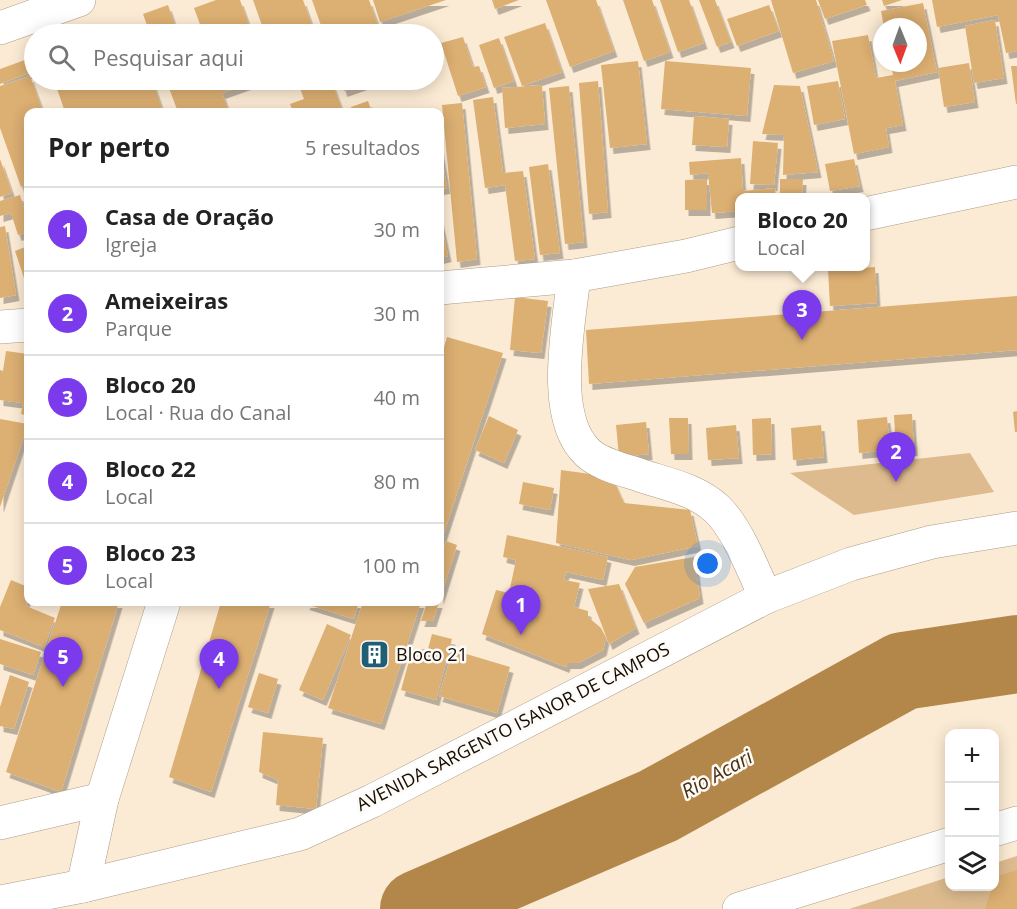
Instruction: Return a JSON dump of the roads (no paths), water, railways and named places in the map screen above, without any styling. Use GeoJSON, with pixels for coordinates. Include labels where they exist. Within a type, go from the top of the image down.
{"type":"FeatureCollection","features":[{"type":"Feature","properties":{"kind":"street"},"geometry":{"type":"LineString","coordinates":[[0,28],[79,0]]}},
{"type":"Feature","properties":{"kind":"street"},"geometry":{"type":"LineString","coordinates":[[870,213],[1017,182]]}},
{"type":"Feature","properties":{"kind":"street"},"geometry":{"type":"LineString","coordinates":[[444,288],[574,276],[686,256],[735,244]]}},
{"type":"Feature","properties":{"kind":"street"},"geometry":{"type":"LineString","coordinates":[[574,276],[564,393],[566,417],[574,438],[589,454],[607,464],[698,495],[717,509],[730,526],[766,597]]}},
{"type":"Feature","properties":{"kind":"street"},"geometry":{"type":"LineString","coordinates":[[0,327],[24,326]]}},
{"type":"Feature","properties":{"kind":"street","name":"AVENIDA SARGENTO ISANOR DE CAMPOS"},"geometry":{"type":"LineString","coordinates":[[0,903],[83,886],[300,834],[372,801],[766,597],[851,564],[932,542],[1017,528]]}},
{"type":"Feature","properties":{"kind":"street"},"geometry":{"type":"LineString","coordinates":[[83,886],[102,800],[163,606]]}},
{"type":"Feature","properties":{"kind":"street"},"geometry":{"type":"LineString","coordinates":[[0,823],[102,800]]}},
{"type":"Feature","properties":{"kind":"street"},"geometry":{"type":"LineString","coordinates":[[999,828],[1017,823]]}},
{"type":"Feature","properties":{"kind":"street"},"geometry":{"type":"LineString","coordinates":[[739,909],[945,846]]}},
{"type":"Feature","properties":{"kind":"waterway","name":"Rio Acari"},"geometry":{"type":"LineString","coordinates":[[419,909],[658,806],[903,671],[1017,654]]}},
{"type":"Feature","properties":{"kind":"place","name":"Bloco 20"},"geometry":{"type":"Point","coordinates":[802,340]}},
{"type":"Feature","properties":{"kind":"place","name":"Ameixeiras"},"geometry":{"type":"Point","coordinates":[896,482]}},
{"type":"Feature","properties":{"kind":"place","name":"Casa de Oração"},"geometry":{"type":"Point","coordinates":[521,635]}},
{"type":"Feature","properties":{"kind":"place","name":"Bloco 21"},"geometry":{"type":"Point","coordinates":[375,655]}},
{"type":"Feature","properties":{"kind":"place","name":"Bloco 23"},"geometry":{"type":"Point","coordinates":[63,687]}},
{"type":"Feature","properties":{"kind":"place","name":"Bloco 22"},"geometry":{"type":"Point","coordinates":[219,689]}}]}
